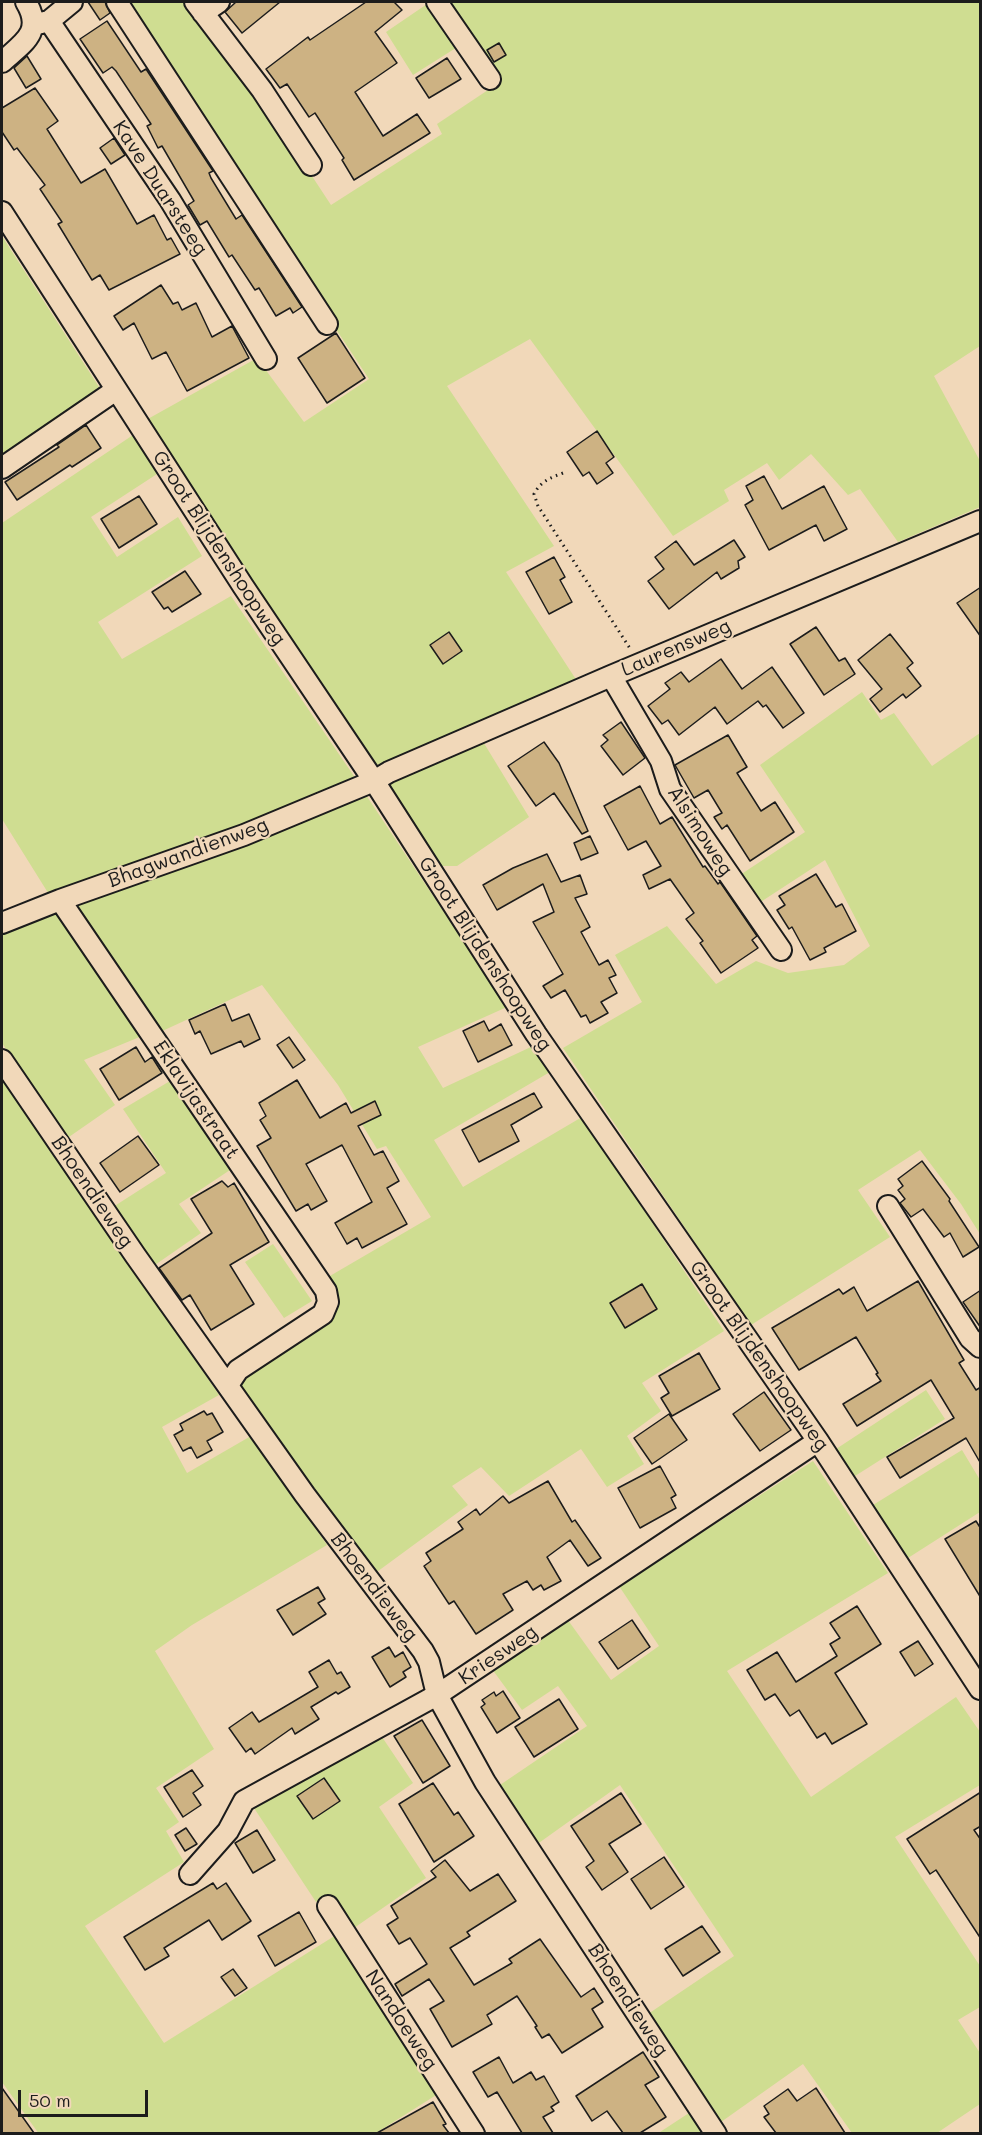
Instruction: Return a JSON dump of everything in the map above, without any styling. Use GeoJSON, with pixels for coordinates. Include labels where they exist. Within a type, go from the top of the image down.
{"type":"FeatureCollection","features":[{"type":"Feature","properties":{"kind":"street"},"geometry":{"type":"LineString","coordinates":[[26,2],[41,23]]}},
{"type":"Feature","properties":{"kind":"street"},"geometry":{"type":"LineString","coordinates":[[2,62],[26,41],[41,23],[72,2]]}},
{"type":"Feature","properties":{"kind":"street"},"geometry":{"type":"LineString","coordinates":[[117,2],[327,324]]}},
{"type":"Feature","properties":{"kind":"street"},"geometry":{"type":"LineString","coordinates":[[219,2],[199,7],[262,90],[311,165]]}},
{"type":"Feature","properties":{"kind":"street"},"geometry":{"type":"LineString","coordinates":[[437,2],[490,79]]}},
{"type":"Feature","properties":{"kind":"street","name":"Kave Duarsteeg"},"geometry":{"type":"LineString","coordinates":[[41,23],[170,200],[266,359]]}},
{"type":"Feature","properties":{"kind":"street","name":"Groot Blijdenshoopweg"},"geometry":{"type":"LineString","coordinates":[[2,212],[243,586],[374,781],[536,1034],[818,1441],[981,1689]]}},
{"type":"Feature","properties":{"kind":"street"},"geometry":{"type":"LineString","coordinates":[[2,468],[116,390]]}},
{"type":"Feature","properties":{"kind":"street","name":"Laurensweg"},"geometry":{"type":"LineString","coordinates":[[374,781],[388,772],[611,675],[981,521]]}},
{"type":"Feature","properties":{"kind":"street","name":"Alsimoweg"},"geometry":{"type":"LineString","coordinates":[[611,675],[661,761],[670,789],[781,950]]}},
{"type":"Feature","properties":{"kind":"street","name":"Bhagwandienweg"},"geometry":{"type":"LineString","coordinates":[[2,923],[244,835],[374,781]]}},
{"type":"Feature","properties":{"kind":"street","name":"Eklavijastraat"},"geometry":{"type":"LineString","coordinates":[[60,900],[326,1291],[328,1302],[323,1314],[237,1370],[228,1385]]}},
{"type":"Feature","properties":{"kind":"street","name":"Bhoendieweg"},"geometry":{"type":"LineString","coordinates":[[2,1060],[135,1255],[333,1533],[423,1651],[429,1662],[438,1695],[485,1782],[716,2133]]}},
{"type":"Feature","properties":{"kind":"street"},"geometry":{"type":"LineString","coordinates":[[888,1206],[970,1338],[981,1347]]}},
{"type":"Feature","properties":{"kind":"street","name":"Kriesweg"},"geometry":{"type":"LineString","coordinates":[[190,1874],[228,1831],[244,1801],[438,1695],[818,1441]]}},
{"type":"Feature","properties":{"kind":"street","name":"Nandoeweg"},"geometry":{"type":"LineString","coordinates":[[328,1906],[474,2133]]}},
{"type":"Feature","properties":{"kind":"path"},"geometry":{"type":"LineString","coordinates":[[563,472],[546,479],[539,485],[534,494],[538,506],[631,651],[633,666]]}},
{"type":"Feature","properties":{"kind":"green space"},"geometry":{"type":"Polygon","coordinates":[[[119,2],[187,2],[258,94],[331,205],[442,134],[437,124],[500,82],[448,5],[454,2],[980,2],[980,346],[934,376],[980,461],[980,507],[898,542],[860,489],[848,495],[811,454],[779,480],[767,463],[724,490],[729,501],[673,536],[530,339],[447,386],[554,546],[506,572],[577,681],[389,763],[375,765],[366,757],[287,632],[146,420],[257,358],[304,422],[369,379],[119,2]]]}},
{"type":"Feature","properties":{"kind":"green space"},"geometry":{"type":"Polygon","coordinates":[[[430,2],[459,46],[413,75],[386,32],[430,2]]]}},
{"type":"Feature","properties":{"kind":"green space"},"geometry":{"type":"Polygon","coordinates":[[[2,236],[101,390],[2,454],[2,236]]]}},
{"type":"Feature","properties":{"kind":"green space"},"geometry":{"type":"Polygon","coordinates":[[[133,435],[157,474],[91,517],[117,557],[178,517],[202,556],[98,622],[122,659],[231,596],[358,782],[241,829],[50,896],[2,819],[2,523],[133,435]]]}},
{"type":"Feature","properties":{"kind":"green space"},"geometry":{"type":"Polygon","coordinates":[[[862,692],[881,720],[894,713],[932,766],[980,733],[980,1234],[961,1204],[920,1150],[858,1190],[890,1237],[751,1325],[563,1048],[642,1002],[615,955],[667,926],[716,984],[756,961],[788,973],[844,965],[870,946],[825,860],[756,905],[737,877],[805,832],[760,765],[862,692]]]}},
{"type":"Feature","properties":{"kind":"green space"},"geometry":{"type":"Polygon","coordinates":[[[482,740],[529,817],[457,866],[437,866],[387,785],[387,781],[482,740]]]}},
{"type":"Feature","properties":{"kind":"green space"},"geometry":{"type":"Polygon","coordinates":[[[364,792],[507,1007],[418,1047],[443,1088],[533,1046],[550,1072],[434,1140],[463,1187],[582,1117],[724,1331],[642,1383],[661,1411],[627,1436],[644,1464],[607,1487],[581,1449],[509,1496],[481,1467],[452,1486],[468,1505],[370,1577],[230,1386],[329,1314],[323,1280],[431,1217],[386,1146],[377,1149],[338,1085],[262,985],[158,1033],[71,904],[364,792]]]}},
{"type":"Feature","properties":{"kind":"green space"},"geometry":{"type":"Polygon","coordinates":[[[59,908],[142,1036],[84,1060],[115,1105],[66,1139],[2,1043],[2,931],[59,908]]]}},
{"type":"Feature","properties":{"kind":"green space"},"geometry":{"type":"Polygon","coordinates":[[[2,1073],[219,1395],[162,1427],[187,1473],[251,1436],[327,1545],[192,1625],[155,1651],[214,1749],[156,1788],[179,1822],[166,1831],[184,1862],[85,1926],[164,2043],[336,1935],[441,2092],[376,2133],[39,2134],[2,2082],[2,1073]]]}},
{"type":"Feature","properties":{"kind":"green space"},"geometry":{"type":"Polygon","coordinates":[[[170,1081],[230,1170],[179,1204],[201,1233],[152,1267],[113,1207],[166,1173],[123,1109],[170,1081]]]}},
{"type":"Feature","properties":{"kind":"green space"},"geometry":{"type":"Polygon","coordinates":[[[273,1244],[312,1301],[284,1318],[245,1262],[273,1244]]]}},
{"type":"Feature","properties":{"kind":"green space"},"geometry":{"type":"Polygon","coordinates":[[[926,1390],[945,1419],[855,1476],[836,1449],[926,1390]]]}},
{"type":"Feature","properties":{"kind":"green space"},"geometry":{"type":"Polygon","coordinates":[[[962,1450],[980,1480],[980,1512],[908,1558],[873,1505],[962,1450]]]}},
{"type":"Feature","properties":{"kind":"green space"},"geometry":{"type":"Polygon","coordinates":[[[813,1461],[888,1573],[727,1671],[811,1797],[956,1697],[980,1732],[980,1785],[895,1837],[980,1966],[980,2007],[958,2020],[980,2053],[980,2104],[937,2133],[852,2133],[803,2064],[721,2122],[648,2014],[734,1956],[620,1785],[536,1845],[497,1787],[587,1726],[558,1686],[522,1710],[489,1665],[565,1616],[611,1680],[659,1646],[619,1586],[813,1461]]]}},
{"type":"Feature","properties":{"kind":"green space"},"geometry":{"type":"Polygon","coordinates":[[[378,1731],[413,1783],[379,1807],[426,1878],[354,1928],[330,1894],[316,1902],[254,1808],[378,1731]]]}},
{"type":"Feature","properties":{"kind":"green space"},"geometry":{"type":"Polygon","coordinates":[[[692,2111],[707,2134],[657,2134],[692,2111]]]}},
{"type":"Feature","properties":{"kind":"building"},"geometry":{"type":"Polygon","coordinates":[[[88,2],[105,2],[110,13],[100,20],[88,2]]]}},
{"type":"Feature","properties":{"kind":"building"},"geometry":{"type":"Polygon","coordinates":[[[236,2],[280,2],[242,33],[225,12],[236,2]]]}},
{"type":"Feature","properties":{"kind":"building"},"geometry":{"type":"Polygon","coordinates":[[[366,2],[394,2],[402,10],[375,32],[397,63],[355,92],[383,136],[417,114],[430,133],[354,180],[342,160],[344,158],[315,113],[309,117],[287,84],[280,88],[266,69],[308,37],[310,40],[366,2]]]}},
{"type":"Feature","properties":{"kind":"building"},"geometry":{"type":"Polygon","coordinates":[[[107,21],[141,72],[146,69],[213,171],[209,173],[211,178],[236,219],[242,215],[302,307],[293,313],[290,308],[276,316],[259,288],[255,290],[232,255],[229,257],[207,221],[200,225],[188,205],[194,201],[162,146],[158,148],[147,126],[151,124],[116,71],[112,67],[103,73],[80,39],[107,21]]]}},
{"type":"Feature","properties":{"kind":"building"},"geometry":{"type":"Polygon","coordinates":[[[499,43],[506,55],[494,62],[487,50],[499,43]]]}},
{"type":"Feature","properties":{"kind":"building"},"geometry":{"type":"Polygon","coordinates":[[[27,56],[41,79],[26,88],[14,68],[27,56]]]}},
{"type":"Feature","properties":{"kind":"building"},"geometry":{"type":"Polygon","coordinates":[[[447,58],[461,79],[429,98],[416,78],[447,58]]]}},
{"type":"Feature","properties":{"kind":"building"},"geometry":{"type":"Polygon","coordinates":[[[35,88],[58,121],[47,129],[81,183],[105,169],[137,224],[154,215],[167,240],[171,238],[180,254],[109,290],[100,275],[92,280],[58,224],[62,222],[40,189],[45,185],[17,148],[14,150],[2,132],[2,108],[35,88]]]}},
{"type":"Feature","properties":{"kind":"building"},"geometry":{"type":"Polygon","coordinates":[[[114,138],[125,155],[111,164],[100,148],[114,138]]]}},
{"type":"Feature","properties":{"kind":"building"},"geometry":{"type":"Polygon","coordinates":[[[161,285],[173,304],[178,302],[182,310],[196,303],[212,337],[232,326],[249,358],[187,391],[166,352],[152,359],[134,323],[123,330],[114,316],[161,285]]]}},
{"type":"Feature","properties":{"kind":"building"},"geometry":{"type":"Polygon","coordinates":[[[336,333],[365,378],[327,403],[298,358],[336,333]]]}},
{"type":"Feature","properties":{"kind":"building"},"geometry":{"type":"Polygon","coordinates":[[[86,425],[101,448],[72,467],[70,465],[17,500],[5,482],[59,447],[57,445],[86,425]]]}},
{"type":"Feature","properties":{"kind":"building"},"geometry":{"type":"Polygon","coordinates":[[[597,431],[614,457],[606,463],[613,473],[597,484],[589,472],[583,476],[567,452],[597,431]]]}},
{"type":"Feature","properties":{"kind":"building"},"geometry":{"type":"Polygon","coordinates":[[[764,476],[782,509],[824,486],[847,529],[824,541],[816,525],[769,550],[745,505],[753,500],[746,486],[764,476]]]}},
{"type":"Feature","properties":{"kind":"building"},"geometry":{"type":"Polygon","coordinates":[[[139,496],[157,524],[119,548],[101,519],[139,496]]]}},
{"type":"Feature","properties":{"kind":"building"},"geometry":{"type":"Polygon","coordinates":[[[734,540],[745,557],[738,561],[739,568],[721,579],[717,572],[669,609],[648,581],[664,569],[655,557],[676,541],[694,565],[734,540]]]}},
{"type":"Feature","properties":{"kind":"building"},"geometry":{"type":"Polygon","coordinates":[[[554,557],[565,577],[560,580],[572,602],[549,614],[526,572],[554,557]]]}},
{"type":"Feature","properties":{"kind":"building"},"geometry":{"type":"Polygon","coordinates":[[[185,571],[201,594],[172,612],[168,607],[164,609],[152,592],[185,571]]]}},
{"type":"Feature","properties":{"kind":"building"},"geometry":{"type":"Polygon","coordinates":[[[981,587],[981,637],[957,603],[981,587]]]}},
{"type":"Feature","properties":{"kind":"building"},"geometry":{"type":"Polygon","coordinates":[[[816,627],[839,661],[845,658],[855,674],[824,695],[790,644],[816,627]]]}},
{"type":"Feature","properties":{"kind":"building"},"geometry":{"type":"Polygon","coordinates":[[[449,632],[462,651],[443,664],[430,645],[449,632]]]}},
{"type":"Feature","properties":{"kind":"building"},"geometry":{"type":"Polygon","coordinates":[[[890,634],[913,663],[907,668],[921,686],[906,698],[903,694],[880,712],[870,699],[882,689],[858,660],[890,634]]]}},
{"type":"Feature","properties":{"kind":"building"},"geometry":{"type":"Polygon","coordinates":[[[721,659],[742,689],[772,667],[804,713],[783,728],[766,705],[763,707],[758,701],[727,724],[715,707],[679,735],[668,720],[662,724],[648,706],[670,689],[665,683],[681,672],[689,682],[721,659]]]}},
{"type":"Feature","properties":{"kind":"building"},"geometry":{"type":"Polygon","coordinates":[[[621,722],[645,758],[623,775],[601,746],[608,740],[603,735],[621,722]]]}},
{"type":"Feature","properties":{"kind":"building"},"geometry":{"type":"Polygon","coordinates":[[[728,735],[747,767],[737,773],[761,811],[775,802],[794,832],[750,861],[727,825],[722,829],[714,817],[722,813],[708,790],[694,798],[675,765],[728,735]]]}},
{"type":"Feature","properties":{"kind":"building"},"geometry":{"type":"Polygon","coordinates":[[[544,742],[559,763],[588,831],[582,834],[554,793],[536,806],[508,766],[544,742]]]}},
{"type":"Feature","properties":{"kind":"building"},"geometry":{"type":"Polygon","coordinates":[[[640,786],[660,824],[672,817],[703,867],[705,866],[718,884],[720,882],[757,936],[752,940],[758,948],[721,973],[700,943],[703,941],[686,919],[694,913],[670,879],[649,889],[643,875],[661,866],[646,841],[628,850],[604,806],[640,786]]]}},
{"type":"Feature","properties":{"kind":"building"},"geometry":{"type":"Polygon","coordinates":[[[590,836],[598,853],[581,860],[574,843],[590,836]]]}},
{"type":"Feature","properties":{"kind":"building"},"geometry":{"type":"Polygon","coordinates":[[[547,854],[561,882],[580,875],[587,894],[575,898],[590,927],[581,932],[599,965],[608,960],[616,975],[609,978],[617,993],[601,1002],[608,1013],[590,1023],[586,1015],[581,1017],[565,990],[551,998],[543,986],[563,974],[533,922],[554,912],[543,884],[497,910],[483,885],[513,868],[547,854]]]}},
{"type":"Feature","properties":{"kind":"building"},"geometry":{"type":"Polygon","coordinates":[[[816,874],[836,907],[842,904],[856,931],[824,948],[826,952],[810,960],[792,927],[789,929],[777,910],[785,905],[779,896],[816,874]]]}},
{"type":"Feature","properties":{"kind":"building"},"geometry":{"type":"Polygon","coordinates":[[[225,1004],[232,1021],[249,1014],[260,1039],[244,1047],[241,1041],[211,1054],[200,1031],[195,1034],[189,1020],[225,1004]]]}},
{"type":"Feature","properties":{"kind":"building"},"geometry":{"type":"Polygon","coordinates":[[[484,1021],[489,1031],[501,1024],[512,1045],[478,1062],[463,1031],[484,1021]]]}},
{"type":"Feature","properties":{"kind":"building"},"geometry":{"type":"Polygon","coordinates":[[[289,1037],[305,1060],[293,1068],[277,1045],[289,1037]]]}},
{"type":"Feature","properties":{"kind":"building"},"geometry":{"type":"Polygon","coordinates":[[[136,1047],[145,1062],[152,1057],[162,1073],[119,1100],[100,1069],[136,1047]]]}},
{"type":"Feature","properties":{"kind":"building"},"geometry":{"type":"Polygon","coordinates":[[[297,1080],[320,1118],[346,1103],[351,1113],[375,1101],[381,1115],[358,1126],[374,1155],[383,1151],[399,1181],[387,1188],[407,1224],[362,1248],[357,1238],[347,1244],[335,1223],[372,1202],[342,1145],[306,1164],[327,1201],[311,1210],[308,1204],[296,1211],[257,1146],[271,1138],[260,1120],[266,1116],[259,1103],[297,1080]]]}},
{"type":"Feature","properties":{"kind":"building"},"geometry":{"type":"Polygon","coordinates":[[[534,1093],[542,1107],[511,1125],[519,1141],[479,1162],[462,1130],[534,1093]]]}},
{"type":"Feature","properties":{"kind":"building"},"geometry":{"type":"Polygon","coordinates":[[[138,1136],[159,1165],[120,1192],[100,1163],[138,1136]]]}},
{"type":"Feature","properties":{"kind":"building"},"geometry":{"type":"Polygon","coordinates":[[[922,1161],[950,1199],[949,1201],[979,1247],[963,1257],[950,1233],[944,1237],[923,1209],[911,1217],[900,1203],[905,1199],[898,1190],[903,1186],[898,1179],[922,1161]]]}},
{"type":"Feature","properties":{"kind":"building"},"geometry":{"type":"Polygon","coordinates":[[[222,1181],[228,1187],[234,1183],[269,1242],[230,1265],[254,1304],[211,1330],[190,1295],[182,1300],[159,1268],[212,1233],[191,1199],[222,1181]]]}},
{"type":"Feature","properties":{"kind":"building"},"geometry":{"type":"Polygon","coordinates":[[[918,1281],[964,1360],[959,1363],[976,1390],[981,1387],[981,1464],[966,1438],[900,1478],[887,1457],[954,1418],[931,1380],[857,1426],[843,1404],[881,1381],[856,1337],[799,1370],[772,1328],[839,1289],[843,1294],[854,1287],[867,1311],[918,1281]]]}},
{"type":"Feature","properties":{"kind":"building"},"geometry":{"type":"Polygon","coordinates":[[[642,1284],[657,1309],[625,1328],[610,1303],[642,1284]]]}},
{"type":"Feature","properties":{"kind":"building"},"geometry":{"type":"Polygon","coordinates":[[[981,1290],[981,1328],[963,1302],[981,1290]]]}},
{"type":"Feature","properties":{"kind":"building"},"geometry":{"type":"Polygon","coordinates":[[[699,1353],[720,1389],[672,1416],[661,1398],[669,1393],[659,1376],[699,1353]]]}},
{"type":"Feature","properties":{"kind":"building"},"geometry":{"type":"Polygon","coordinates":[[[764,1392],[791,1430],[760,1451],[733,1414],[764,1392]]]}},
{"type":"Feature","properties":{"kind":"building"},"geometry":{"type":"Polygon","coordinates":[[[204,1411],[207,1415],[212,1413],[223,1432],[207,1441],[212,1450],[197,1458],[191,1447],[183,1451],[174,1435],[183,1430],[180,1424],[204,1411]]]}},
{"type":"Feature","properties":{"kind":"building"},"geometry":{"type":"Polygon","coordinates":[[[669,1414],[687,1440],[652,1464],[634,1438],[669,1414]]]}},
{"type":"Feature","properties":{"kind":"building"},"geometry":{"type":"Polygon","coordinates":[[[660,1466],[676,1495],[671,1498],[676,1508],[640,1528],[618,1488],[660,1466]]]}},
{"type":"Feature","properties":{"kind":"building"},"geometry":{"type":"Polygon","coordinates":[[[548,1481],[572,1522],[575,1520],[601,1558],[588,1566],[570,1540],[547,1557],[561,1581],[544,1590],[541,1585],[533,1590],[527,1581],[503,1594],[513,1610],[476,1634],[454,1601],[449,1604],[424,1566],[431,1561],[426,1553],[463,1529],[458,1522],[476,1509],[480,1515],[503,1496],[509,1503],[548,1481]]]}},
{"type":"Feature","properties":{"kind":"building"},"geometry":{"type":"Polygon","coordinates":[[[976,1521],[981,1529],[981,1598],[945,1539],[976,1521]]]}},
{"type":"Feature","properties":{"kind":"building"},"geometry":{"type":"Polygon","coordinates":[[[318,1587],[325,1599],[318,1603],[326,1614],[293,1635],[277,1610],[318,1587]]]}},
{"type":"Feature","properties":{"kind":"building"},"geometry":{"type":"Polygon","coordinates":[[[857,1606],[881,1644],[835,1673],[867,1724],[832,1744],[825,1733],[817,1738],[799,1710],[790,1716],[775,1694],[765,1700],[747,1670],[777,1652],[796,1682],[837,1656],[830,1644],[840,1638],[830,1623],[857,1606]]]}},
{"type":"Feature","properties":{"kind":"building"},"geometry":{"type":"Polygon","coordinates":[[[632,1620],[650,1647],[618,1669],[599,1642],[632,1620]]]}},
{"type":"Feature","properties":{"kind":"building"},"geometry":{"type":"Polygon","coordinates":[[[918,1641],[933,1664],[915,1676],[900,1652],[918,1641]]]}},
{"type":"Feature","properties":{"kind":"building"},"geometry":{"type":"Polygon","coordinates":[[[389,1647],[395,1657],[403,1652],[411,1667],[403,1672],[406,1677],[390,1687],[372,1657],[389,1647]]]}},
{"type":"Feature","properties":{"kind":"building"},"geometry":{"type":"Polygon","coordinates":[[[329,1660],[337,1674],[341,1672],[350,1687],[338,1694],[336,1692],[311,1707],[319,1719],[295,1734],[292,1728],[255,1754],[251,1748],[246,1752],[229,1728],[252,1712],[259,1722],[318,1687],[309,1672],[329,1660]]]}},
{"type":"Feature","properties":{"kind":"building"},"geometry":{"type":"Polygon","coordinates":[[[503,1691],[520,1718],[497,1733],[481,1707],[485,1704],[482,1700],[494,1692],[496,1696],[503,1691]]]}},
{"type":"Feature","properties":{"kind":"building"},"geometry":{"type":"Polygon","coordinates":[[[559,1699],[578,1729],[534,1757],[515,1727],[559,1699]]]}},
{"type":"Feature","properties":{"kind":"building"},"geometry":{"type":"Polygon","coordinates":[[[422,1720],[450,1766],[423,1783],[394,1736],[422,1720]]]}},
{"type":"Feature","properties":{"kind":"building"},"geometry":{"type":"Polygon","coordinates":[[[192,1770],[203,1786],[193,1793],[201,1805],[183,1817],[164,1787],[192,1770]]]}},
{"type":"Feature","properties":{"kind":"building"},"geometry":{"type":"Polygon","coordinates":[[[324,1778],[340,1801],[313,1819],[297,1796],[324,1778]]]}},
{"type":"Feature","properties":{"kind":"building"},"geometry":{"type":"Polygon","coordinates":[[[433,1783],[454,1815],[458,1812],[474,1836],[434,1862],[399,1804],[433,1783]]]}},
{"type":"Feature","properties":{"kind":"building"},"geometry":{"type":"Polygon","coordinates":[[[981,1792],[981,1826],[974,1830],[981,1840],[981,1939],[936,1870],[930,1874],[907,1839],[981,1792]]]}},
{"type":"Feature","properties":{"kind":"building"},"geometry":{"type":"Polygon","coordinates":[[[621,1793],[641,1824],[609,1844],[628,1872],[602,1890],[586,1867],[594,1861],[571,1826],[621,1793]]]}},
{"type":"Feature","properties":{"kind":"building"},"geometry":{"type":"Polygon","coordinates":[[[186,1828],[197,1844],[185,1851],[175,1835],[186,1828]]]}},
{"type":"Feature","properties":{"kind":"building"},"geometry":{"type":"Polygon","coordinates":[[[257,1830],[275,1860],[253,1873],[235,1843],[257,1830]]]}},
{"type":"Feature","properties":{"kind":"building"},"geometry":{"type":"Polygon","coordinates":[[[664,1857],[684,1887],[651,1909],[631,1879],[664,1857]]]}},
{"type":"Feature","properties":{"kind":"building"},"geometry":{"type":"Polygon","coordinates":[[[445,1860],[470,1891],[498,1874],[516,1901],[467,1932],[470,1936],[450,1948],[474,1985],[512,1963],[509,1959],[540,1939],[581,1997],[594,1988],[603,2002],[592,2009],[603,2027],[562,2053],[549,2034],[542,2038],[535,2027],[537,2026],[517,1996],[487,2015],[492,2024],[452,2047],[430,2009],[444,2001],[429,1979],[402,1996],[395,1984],[427,1964],[410,1938],[399,1944],[387,1925],[398,1918],[391,1906],[436,1877],[431,1871],[445,1860]]]}},
{"type":"Feature","properties":{"kind":"building"},"geometry":{"type":"Polygon","coordinates":[[[213,1883],[217,1889],[226,1883],[251,1921],[222,1940],[209,1920],[164,1948],[169,1956],[145,1970],[124,1937],[213,1883]]]}},
{"type":"Feature","properties":{"kind":"building"},"geometry":{"type":"Polygon","coordinates":[[[299,1912],[316,1942],[275,1966],[258,1936],[299,1912]]]}},
{"type":"Feature","properties":{"kind":"building"},"geometry":{"type":"Polygon","coordinates":[[[702,1926],[720,1952],[683,1976],[665,1949],[702,1926]]]}},
{"type":"Feature","properties":{"kind":"building"},"geometry":{"type":"Polygon","coordinates":[[[233,1969],[247,1988],[235,1996],[221,1977],[233,1969]]]}},
{"type":"Feature","properties":{"kind":"building"},"geometry":{"type":"Polygon","coordinates":[[[643,2052],[659,2077],[645,2085],[666,2117],[640,2133],[623,2133],[607,2111],[592,2121],[576,2096],[643,2052]]]}},
{"type":"Feature","properties":{"kind":"building"},"geometry":{"type":"Polygon","coordinates":[[[499,2057],[513,2083],[531,2072],[536,2080],[544,2076],[559,2102],[551,2107],[554,2111],[543,2117],[553,2133],[522,2133],[497,2092],[488,2097],[473,2072],[499,2057]]]}},
{"type":"Feature","properties":{"kind":"building"},"geometry":{"type":"Polygon","coordinates":[[[2,2088],[34,2133],[2,2133],[2,2088]]]}},
{"type":"Feature","properties":{"kind":"building"},"geometry":{"type":"Polygon","coordinates":[[[816,2088],[845,2133],[776,2133],[764,2117],[769,2114],[764,2106],[788,2089],[797,2101],[816,2088]]]}},
{"type":"Feature","properties":{"kind":"building"},"geometry":{"type":"Polygon","coordinates":[[[433,2102],[449,2133],[377,2133],[433,2102]]]}}]}
